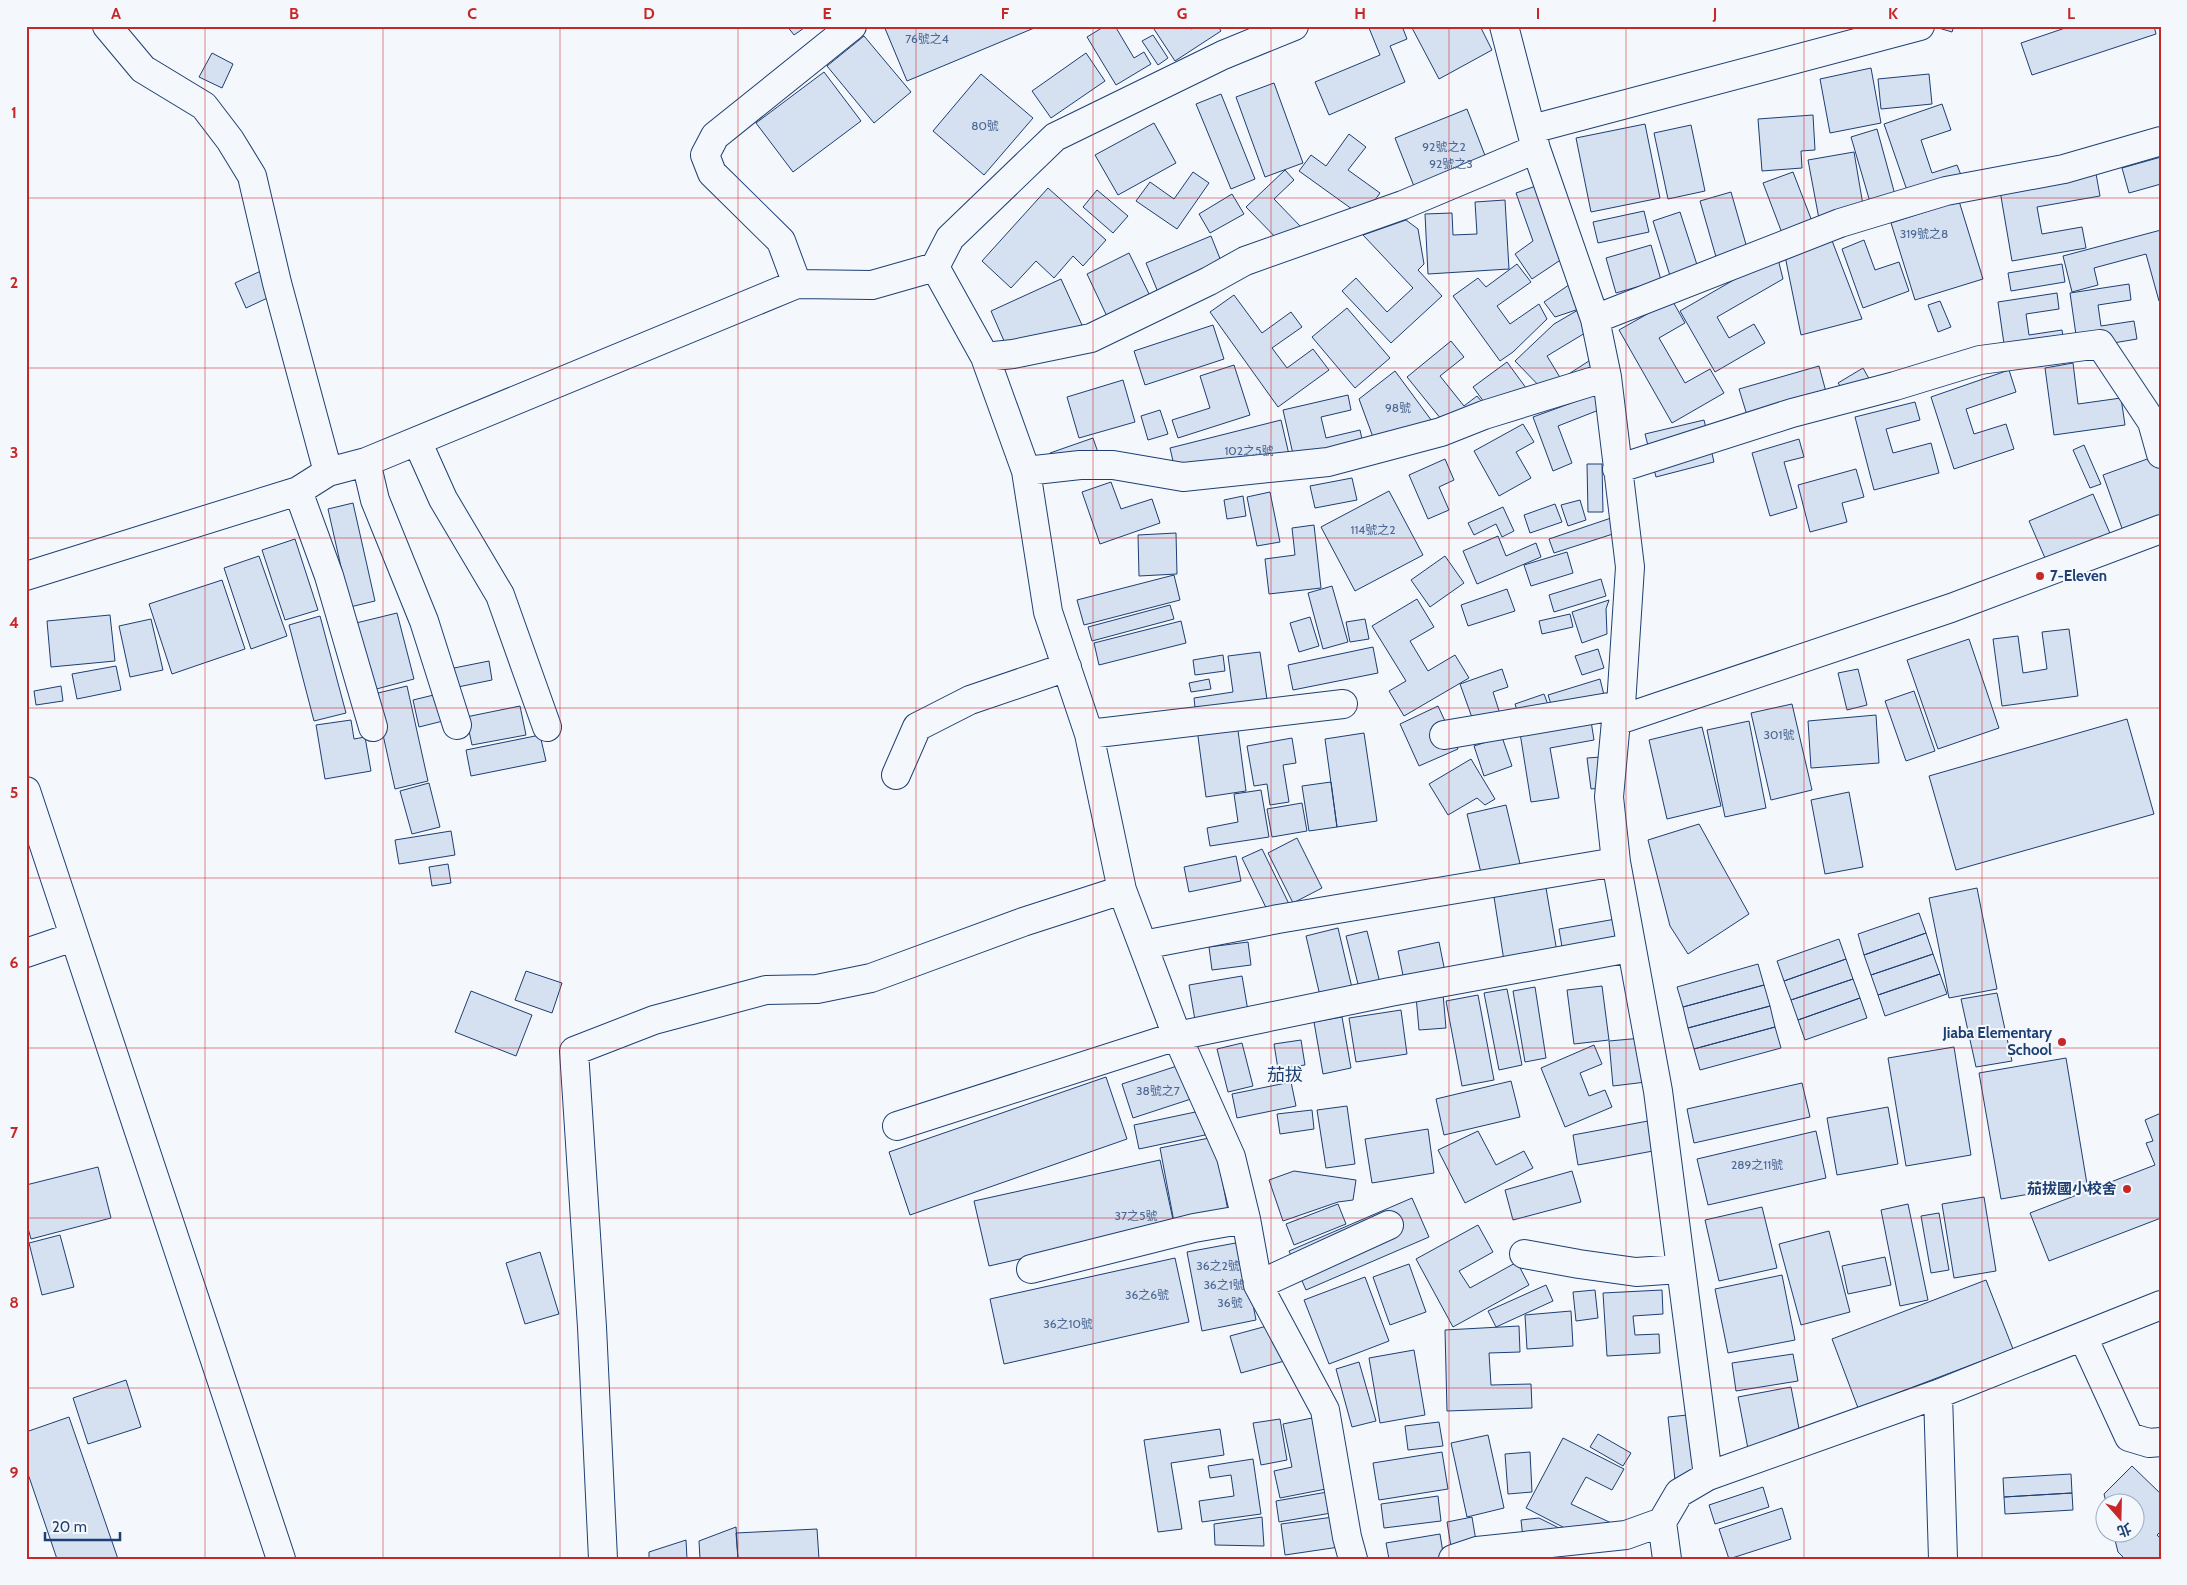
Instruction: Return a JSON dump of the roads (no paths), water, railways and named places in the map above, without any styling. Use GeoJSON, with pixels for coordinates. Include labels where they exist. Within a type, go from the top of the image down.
{"type":"FeatureCollection","features":[{"type":"Feature","properties":{"kind":"street"},"geometry":{"type":"LineString","coordinates":[[107,26],[143,69],[204,106],[230,140],[252,176],[276,283],[328,472]]}},
{"type":"Feature","properties":{"kind":"street"},"geometry":{"type":"LineString","coordinates":[[26,576],[298,491],[328,472],[366,462],[797,284],[872,285],[936,267],[950,238],[1055,137],[1223,56],[1294,26]]}},
{"type":"Feature","properties":{"kind":"street"},"geometry":{"type":"LineString","coordinates":[[1504,26],[1534,139],[1595,319],[1607,377],[1630,567],[1609,797],[1616,862],[1630,948],[1658,1091],[1708,1476]]}},
{"type":"Feature","properties":{"kind":"street"},"geometry":{"type":"LineString","coordinates":[[985,357],[1013,354],[1091,338],[1209,282],[1245,261],[1403,205],[1534,139],[1920,26]]}},
{"type":"Feature","properties":{"kind":"street"},"geometry":{"type":"LineString","coordinates":[[797,284],[781,241],[712,173],[706,155],[715,136],[850,27]]}},
{"type":"Feature","properties":{"kind":"street"},"geometry":{"type":"LineString","coordinates":[[1595,319],[1840,223],[1946,191],[2064,169],[2161,141]]}},
{"type":"Feature","properties":{"kind":"street"},"geometry":{"type":"LineString","coordinates":[[936,267],[985,357],[1026,471],[1048,612],[1089,734],[1122,890],[1178,1036],[1231,1157],[1246,1219],[1258,1285],[1325,1410],[1353,1559]]}},
{"type":"Feature","properties":{"kind":"street"},"geometry":{"type":"LineString","coordinates":[[1617,469],[1792,413],[1896,386],[1980,360],[2100,344],[2152,422],[2161,454]]}},
{"type":"Feature","properties":{"kind":"street"},"geometry":{"type":"LineString","coordinates":[[1026,471],[1080,465],[1113,465],[1183,477],[1328,462],[1441,432],[1484,415],[1607,377]]}},
{"type":"Feature","properties":{"kind":"street"},"geometry":{"type":"LineString","coordinates":[[417,441],[443,500],[500,595],[548,727]]}},
{"type":"Feature","properties":{"kind":"street"},"geometry":{"type":"LineString","coordinates":[[366,462],[375,500],[424,621],[456,725]]}},
{"type":"Feature","properties":{"kind":"street"},"geometry":{"type":"LineString","coordinates":[[298,491],[329,576],[373,727]]}},
{"type":"Feature","properties":{"kind":"street"},"geometry":{"type":"LineString","coordinates":[[1444,735],[1618,713],[1951,608],[2161,529]]}},
{"type":"Feature","properties":{"kind":"street"},"geometry":{"type":"LineString","coordinates":[[896,775],[916,727],[970,700],[1067,667]]}},
{"type":"Feature","properties":{"kind":"street"},"geometry":{"type":"LineString","coordinates":[[1089,734],[1343,704]]}},
{"type":"Feature","properties":{"kind":"street"},"geometry":{"type":"LineString","coordinates":[[26,791],[281,1559]]}},
{"type":"Feature","properties":{"kind":"street"},"geometry":{"type":"LineString","coordinates":[[1143,945],[1278,919],[1616,862]]}},
{"type":"Feature","properties":{"kind":"street"},"geometry":{"type":"LineString","coordinates":[[603,1559],[592,1327],[574,1051],[654,1020],[766,990],[817,989],[871,978],[1014,926],[1122,890]]}},
{"type":"Feature","properties":{"kind":"street"},"geometry":{"type":"LineString","coordinates":[[26,952],[73,937]]}},
{"type":"Feature","properties":{"kind":"street"},"geometry":{"type":"LineString","coordinates":[[897,1126],[1178,1036],[1390,992],[1630,948]]}},
{"type":"Feature","properties":{"kind":"street"},"geometry":{"type":"LineString","coordinates":[[1031,1270],[1194,1228],[1246,1219]]}},
{"type":"Feature","properties":{"kind":"street"},"geometry":{"type":"LineString","coordinates":[[1258,1285],[1389,1225]]}},
{"type":"Feature","properties":{"kind":"street"},"geometry":{"type":"LineString","coordinates":[[1524,1254],[1636,1272],[1680,1269]]}},
{"type":"Feature","properties":{"kind":"street"},"geometry":{"type":"LineString","coordinates":[[1667,1559],[1662,1522],[1679,1493],[1708,1476],[1938,1394],[2161,1305]]}},
{"type":"Feature","properties":{"kind":"street"},"geometry":{"type":"LineString","coordinates":[[2083,1336],[2129,1437],[2148,1443],[2161,1442]]}},
{"type":"Feature","properties":{"kind":"street"},"geometry":{"type":"LineString","coordinates":[[1938,1394],[1943,1559]]}},
{"type":"Feature","properties":{"kind":"street"},"geometry":{"type":"LineString","coordinates":[[1453,1559],[1476,1551],[1626,1535],[1662,1522]]}},
{"type":"Feature","properties":{"kind":"place","name":"7-Eleven"},"geometry":{"type":"Point","coordinates":[2040,576]}},
{"type":"Feature","properties":{"kind":"place","name":"Jiaba Elementary School"},"geometry":{"type":"Point","coordinates":[2062,1042]}},
{"type":"Feature","properties":{"kind":"place","name":"茄拔國小校舍"},"geometry":{"type":"Point","coordinates":[2127,1189]}},
{"type":"Feature","properties":{"kind":"district","name":"茄拔"},"geometry":{"type":"Point","coordinates":[1285,1075]}}]}
